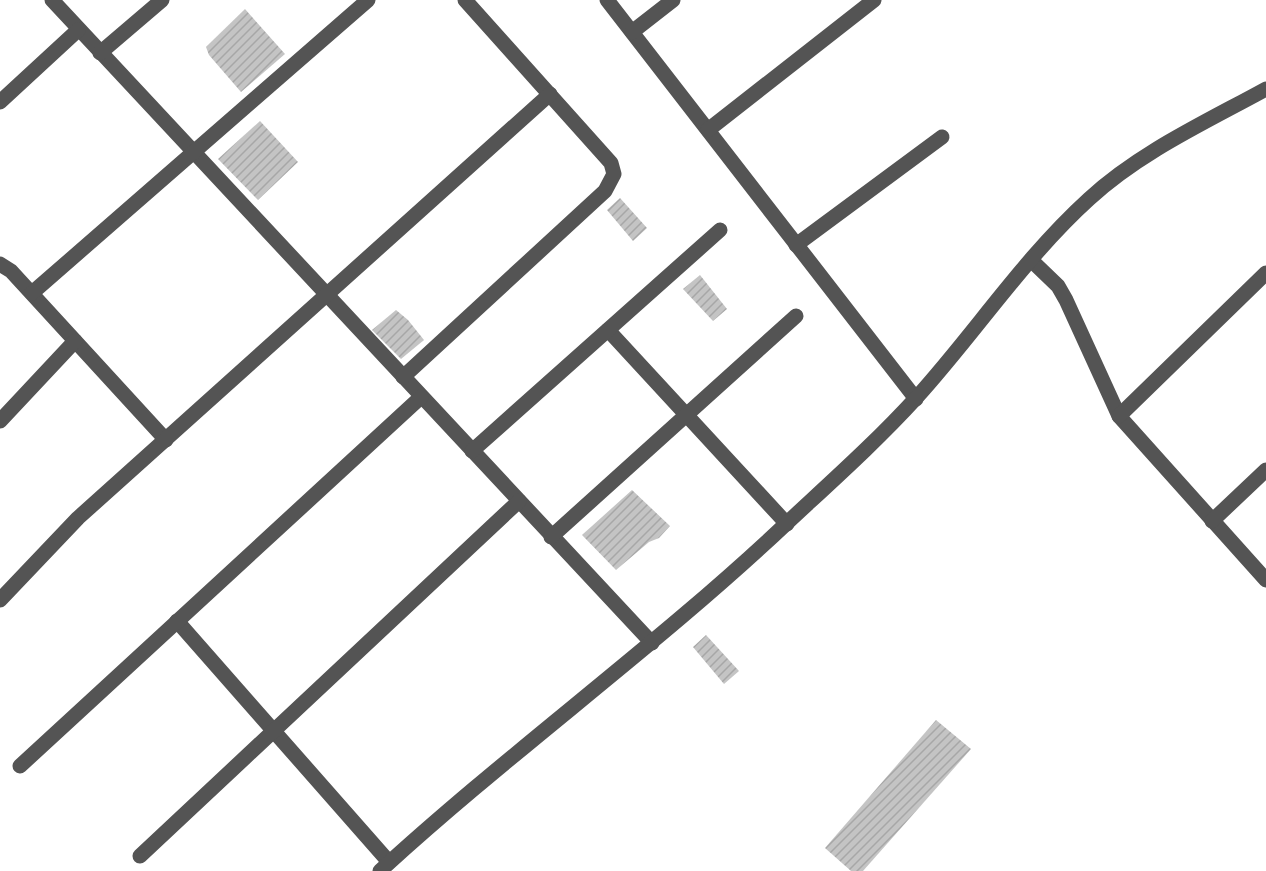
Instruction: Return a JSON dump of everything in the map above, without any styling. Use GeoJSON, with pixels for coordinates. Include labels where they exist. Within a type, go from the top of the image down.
{"type":"FeatureCollection","features":[{"type":"Feature","properties":{"kind":"street"},"geometry":{"type":"LineString","coordinates":[[52,0],[652,643]]}},
{"type":"Feature","properties":{"kind":"street"},"geometry":{"type":"LineString","coordinates":[[100,53],[162,0]]}},
{"type":"Feature","properties":{"kind":"street"},"geometry":{"type":"LineString","coordinates":[[32,293],[368,0]]}},
{"type":"Feature","properties":{"kind":"street"},"geometry":{"type":"LineString","coordinates":[[403,377],[611,182],[614,174],[611,163],[465,0]]}},
{"type":"Feature","properties":{"kind":"street"},"geometry":{"type":"LineString","coordinates":[[607,0],[916,399]]}},
{"type":"Feature","properties":{"kind":"street"},"geometry":{"type":"LineString","coordinates":[[632,32],[673,0]]}},
{"type":"Feature","properties":{"kind":"street"},"geometry":{"type":"LineString","coordinates":[[708,130],[874,0]]}},
{"type":"Feature","properties":{"kind":"street"},"geometry":{"type":"LineString","coordinates":[[0,102],[78,30]]}},
{"type":"Feature","properties":{"kind":"street"},"geometry":{"type":"LineString","coordinates":[[177,621],[273,731],[384,867],[652,643],[787,524],[916,399],[1031,260],[1088,199],[1123,171],[1161,147],[1266,89]]}},
{"type":"Feature","properties":{"kind":"street"},"geometry":{"type":"LineString","coordinates":[[0,600],[78,518],[550,94]]}},
{"type":"Feature","properties":{"kind":"street"},"geometry":{"type":"LineString","coordinates":[[796,245],[942,137]]}},
{"type":"Feature","properties":{"kind":"street"},"geometry":{"type":"LineString","coordinates":[[472,451],[720,230]]}},
{"type":"Feature","properties":{"kind":"street"},"geometry":{"type":"LineString","coordinates":[[1031,260],[1058,286],[1066,300],[1119,416],[1266,580]]}},
{"type":"Feature","properties":{"kind":"street"},"geometry":{"type":"LineString","coordinates":[[0,264],[11,271],[32,293],[166,440]]}},
{"type":"Feature","properties":{"kind":"street"},"geometry":{"type":"LineString","coordinates":[[1119,416],[1266,273]]}},
{"type":"Feature","properties":{"kind":"street"},"geometry":{"type":"LineString","coordinates":[[551,537],[796,316]]}},
{"type":"Feature","properties":{"kind":"street"},"geometry":{"type":"LineString","coordinates":[[608,330],[787,524]]}},
{"type":"Feature","properties":{"kind":"street"},"geometry":{"type":"LineString","coordinates":[[0,421],[75,341]]}},
{"type":"Feature","properties":{"kind":"street"},"geometry":{"type":"LineString","coordinates":[[20,766],[422,397]]}},
{"type":"Feature","properties":{"kind":"street"},"geometry":{"type":"LineString","coordinates":[[1212,521],[1266,470]]}},
{"type":"Feature","properties":{"kind":"street"},"geometry":{"type":"LineString","coordinates":[[140,856],[519,501]]}},
{"type":"Feature","properties":{"kind":"building"},"geometry":{"type":"Polygon","coordinates":[[[245,9],[285,54],[241,92],[209,55],[206,47],[245,9]]]}},
{"type":"Feature","properties":{"kind":"building"},"geometry":{"type":"Polygon","coordinates":[[[260,121],[298,162],[258,200],[218,159],[260,121]]]}},
{"type":"Feature","properties":{"kind":"building"},"geometry":{"type":"Polygon","coordinates":[[[620,198],[647,228],[633,241],[607,210],[620,198]]]}},
{"type":"Feature","properties":{"kind":"building"},"geometry":{"type":"Polygon","coordinates":[[[700,275],[727,309],[713,321],[683,289],[700,275]]]}},
{"type":"Feature","properties":{"kind":"building"},"geometry":{"type":"Polygon","coordinates":[[[396,310],[408,320],[424,340],[401,359],[372,330],[396,310]]]}},
{"type":"Feature","properties":{"kind":"building"},"geometry":{"type":"Polygon","coordinates":[[[632,490],[670,526],[659,538],[649,542],[616,570],[582,535],[632,490]]]}},
{"type":"Feature","properties":{"kind":"building"},"geometry":{"type":"Polygon","coordinates":[[[706,635],[739,671],[724,684],[693,647],[706,635]]]}},
{"type":"Feature","properties":{"kind":"building"},"geometry":{"type":"Polygon","coordinates":[[[936,720],[971,749],[863,871],[851,871],[825,848],[936,720]]]}}]}
